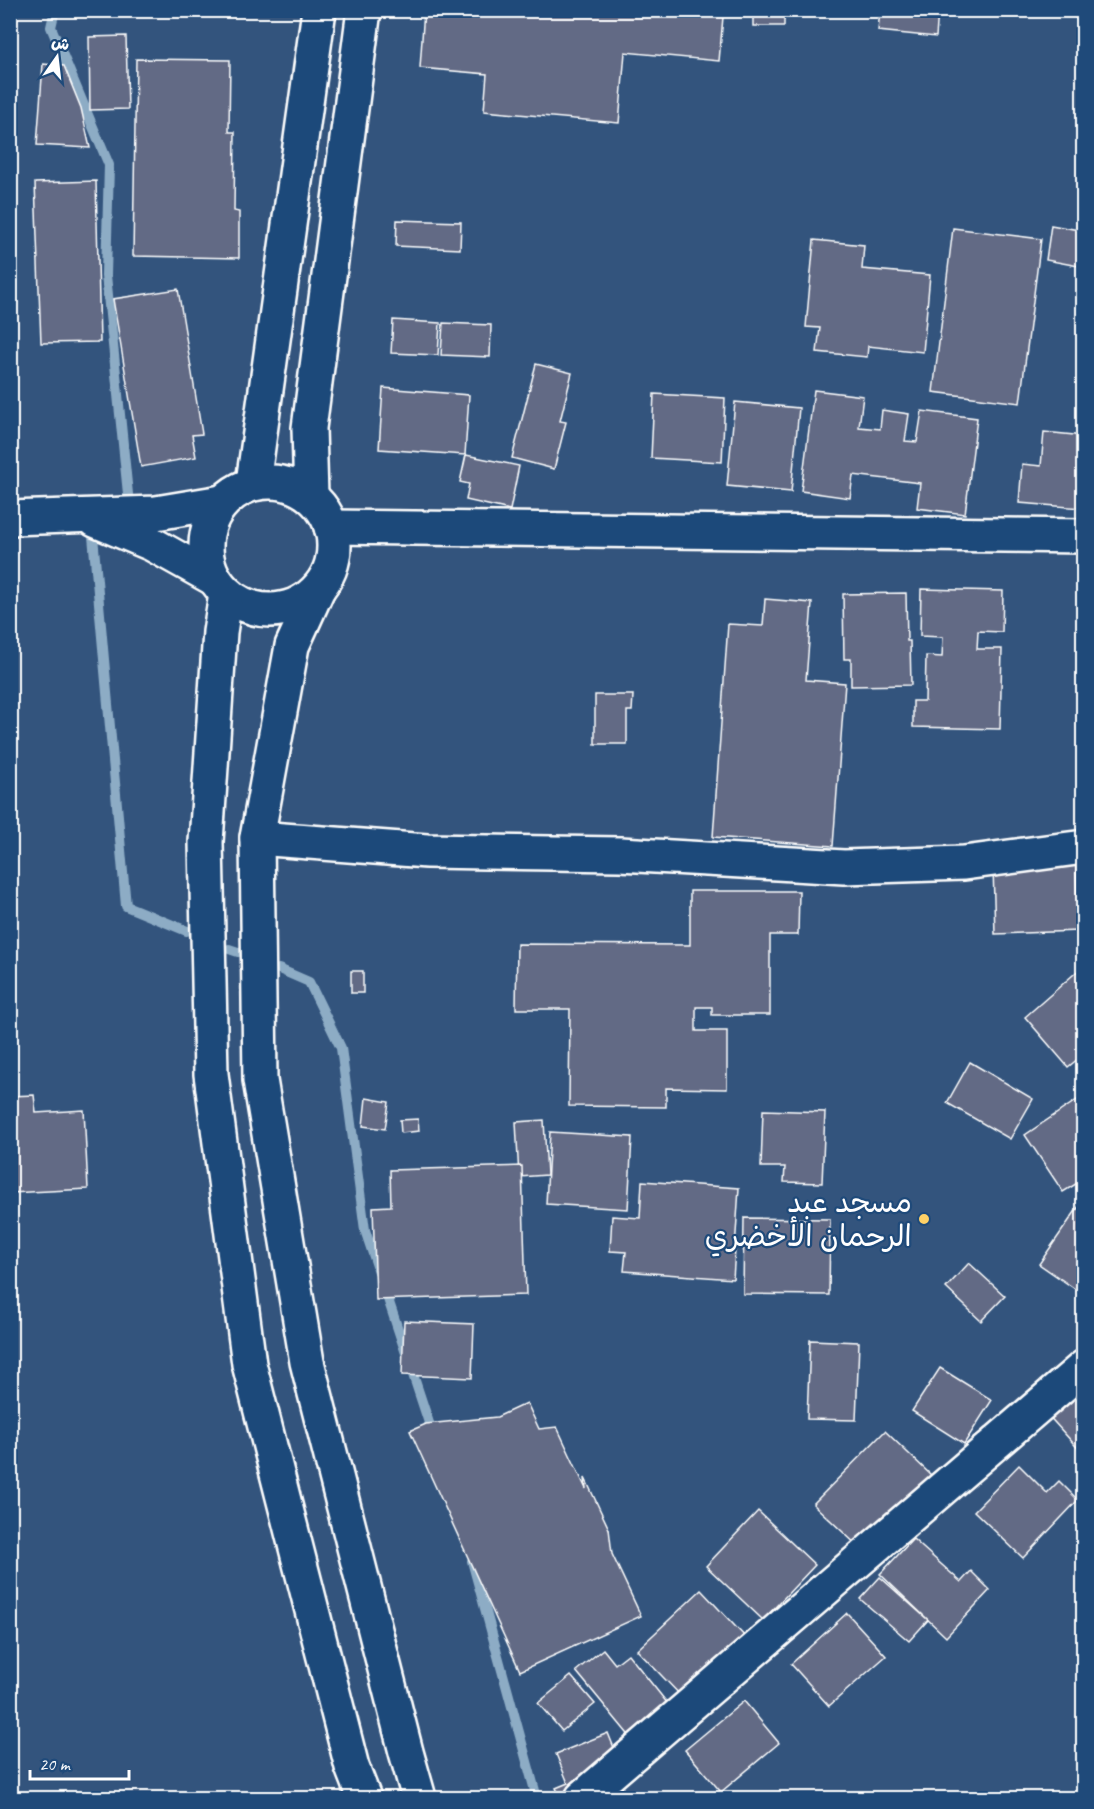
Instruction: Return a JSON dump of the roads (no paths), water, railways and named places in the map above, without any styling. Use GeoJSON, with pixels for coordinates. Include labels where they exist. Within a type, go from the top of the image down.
{"type":"FeatureCollection","features":[{"type":"Feature","properties":{"kind":"main road"},"geometry":{"type":"LineString","coordinates":[[253,483],[319,10]]}},
{"type":"Feature","properties":{"kind":"main road"},"geometry":{"type":"LineString","coordinates":[[311,496],[309,428],[364,10]]}},
{"type":"Feature","properties":{"kind":"main road"},"geometry":{"type":"LineString","coordinates":[[364,1798],[352,1767],[249,1364],[211,1074],[206,842],[220,632],[220,586],[206,559],[205,538],[211,518],[222,502],[237,490],[253,483],[273,481],[293,486],[311,496],[323,510],[331,527],[335,549],[330,570],[318,589],[292,646],[256,838],[260,1080],[307,1362],[419,1798]]}},
{"type":"Feature","properties":{"kind":"main road"},"geometry":{"type":"LineString","coordinates":[[10,518],[156,513],[222,502]]}},
{"type":"Feature","properties":{"kind":"main road"},"geometry":{"type":"LineString","coordinates":[[87,517],[152,544],[220,586],[248,607],[273,610],[298,604],[318,589]]}},
{"type":"Feature","properties":{"kind":"main road"},"geometry":{"type":"LineString","coordinates":[[331,527],[399,526],[1083,536]]}},
{"type":"Feature","properties":{"kind":"main road"},"geometry":{"type":"LineString","coordinates":[[256,838],[428,851],[620,854],[844,867],[964,863],[1083,847]]}},
{"type":"Feature","properties":{"kind":"main road"},"geometry":{"type":"LineString","coordinates":[[582,1798],[1083,1367]]}},
{"type":"Feature","properties":{"kind":"waterway"},"geometry":{"type":"LineString","coordinates":[[55,10],[51,27],[109,165],[106,275],[128,494]]}},
{"type":"Feature","properties":{"kind":"waterway"},"geometry":{"type":"LineString","coordinates":[[93,536],[126,906],[187,931]]}},
{"type":"Feature","properties":{"kind":"waterway"},"geometry":{"type":"LineString","coordinates":[[229,949],[238,952]]}},
{"type":"Feature","properties":{"kind":"waterway"},"geometry":{"type":"LineString","coordinates":[[279,969],[309,982],[341,1048],[365,1230],[379,1272]]}},
{"type":"Feature","properties":{"kind":"waterway"},"geometry":{"type":"LineString","coordinates":[[384,1287],[434,1438]]}},
{"type":"Feature","properties":{"kind":"waterway"},"geometry":{"type":"LineString","coordinates":[[472,1561],[537,1798]]}},
{"type":"Feature","properties":{"kind":"place","name":"مسجد عبد الرحمان الأخضري"},"geometry":{"type":"Point","coordinates":[924,1219]}}]}
